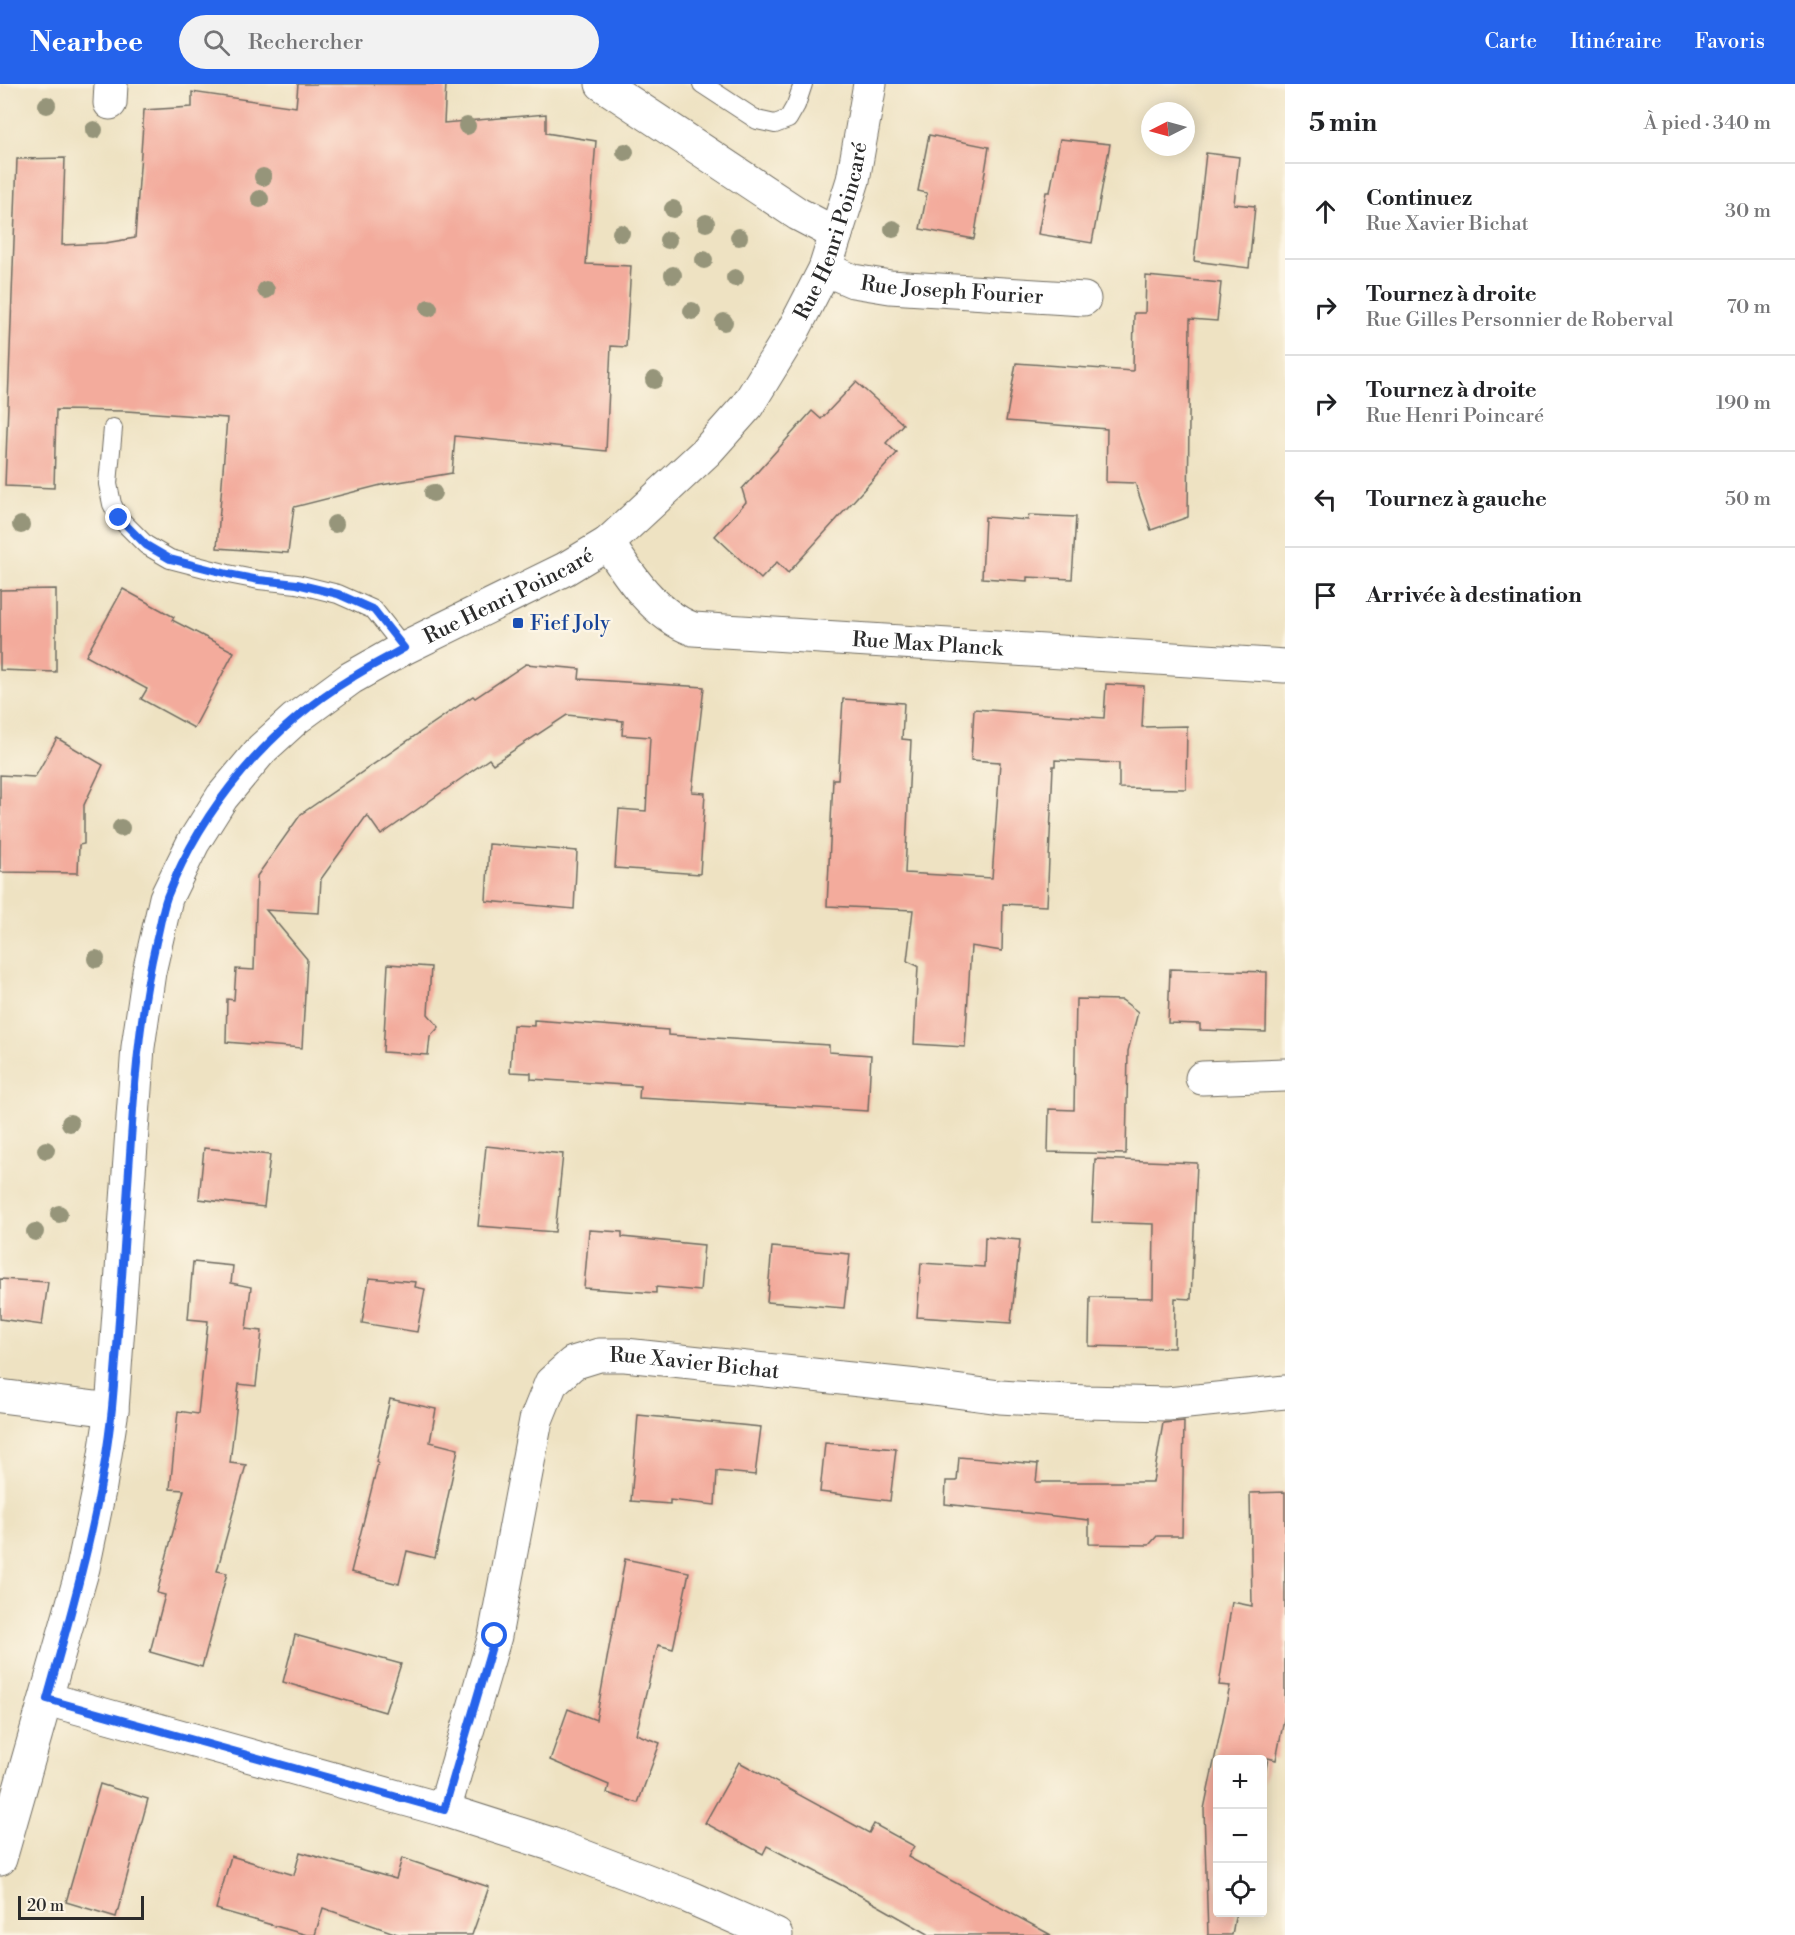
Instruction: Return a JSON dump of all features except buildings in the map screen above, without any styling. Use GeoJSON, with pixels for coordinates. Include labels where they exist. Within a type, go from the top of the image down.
{"type":"FeatureCollection","features":[{"type":"Feature","properties":{"kind":"street"},"geometry":{"type":"LineString","coordinates":[[602,84],[798,214],[836,234]]}},
{"type":"Feature","properties":{"kind":"street","name":"Rue Henri Poincaré"},"geometry":{"type":"LineString","coordinates":[[0,1859],[83,1568],[100,1486],[112,1410],[138,1047],[149,972],[166,898],[193,843],[222,798],[262,749],[295,719],[351,678],[404,648],[565,569],[608,543],[706,452],[747,406],[793,331],[825,269],[853,180],[870,84]]}},
{"type":"Feature","properties":{"kind":"street","name":"Rue Joseph Fourier"},"geometry":{"type":"LineString","coordinates":[[825,269],[853,280],[890,287],[1084,299]]}},
{"type":"Feature","properties":{"kind":"street","name":"Rue Max Planck"},"geometry":{"type":"LineString","coordinates":[[608,543],[632,579],[662,610],[678,623],[693,629],[1285,666]]}},
{"type":"Feature","properties":{"kind":"street"},"geometry":{"type":"LineString","coordinates":[[1202,1078],[1285,1075]]}},
{"type":"Feature","properties":{"kind":"street","name":"Rue Xavier Bichat"},"geometry":{"type":"LineString","coordinates":[[444,1810],[495,1636],[536,1420],[551,1383],[573,1363],[599,1355],[625,1355],[905,1384],[1000,1397],[1085,1402],[1168,1404],[1285,1392]]}},
{"type":"Feature","properties":{"kind":"street"},"geometry":{"type":"LineString","coordinates":[[0,1396],[112,1410]]}},
{"type":"Feature","properties":{"kind":"street"},"geometry":{"type":"LineString","coordinates":[[47,1699],[444,1810],[551,1844],[687,1896],[776,1935]]}},
{"type":"Feature","properties":{"kind":"lane"},"geometry":{"type":"LineString","coordinates":[[702,84],[757,120],[775,124],[788,119],[796,105],[803,84]]}},
{"type":"Feature","properties":{"kind":"lane"},"geometry":{"type":"LineString","coordinates":[[113,428],[108,484],[112,504],[119,518],[146,545],[170,559],[211,570],[259,580],[297,584],[338,594],[374,610],[404,648]]}},
{"type":"Feature","properties":{"kind":"place","name":"Fief Joly"},"geometry":{"type":"Point","coordinates":[518,623]}},
{"type":"Feature","properties":{"kind":"route"},"geometry":{"type":"LineString","coordinates":[[119,518],[146,545],[170,559],[228,574],[297,584],[338,594],[374,610],[404,648],[351,678],[295,719],[262,749],[222,798],[193,843],[166,898],[149,972],[138,1047],[112,1410],[100,1486],[83,1568],[47,1699],[444,1810],[495,1636]]}}]}
